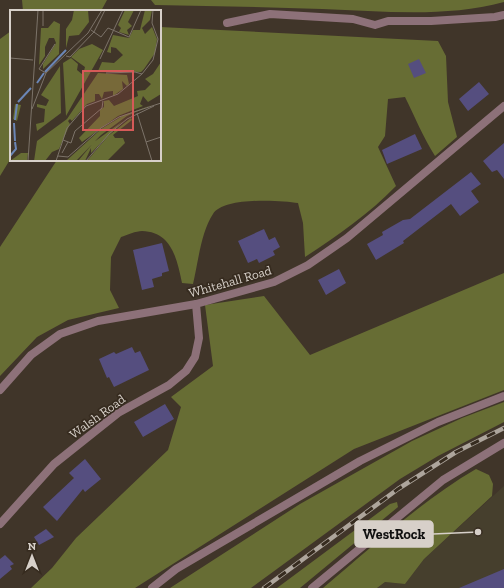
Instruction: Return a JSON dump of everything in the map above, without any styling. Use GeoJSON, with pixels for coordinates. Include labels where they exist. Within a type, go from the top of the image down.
{"type":"FeatureCollection","features":[{"type":"Feature","properties":{"kind":"street"},"geometry":{"type":"LineString","coordinates":[[227,23],[270,14],[353,19],[374,25],[388,22],[495,18],[504,15]]}},
{"type":"Feature","properties":{"kind":"street","name":"Whitehall Road"},"geometry":{"type":"LineString","coordinates":[[0,390],[31,355],[60,334],[98,321],[196,304],[274,282],[308,265],[347,238],[504,106]]}},
{"type":"Feature","properties":{"kind":"street","name":"Walsh Road"},"geometry":{"type":"LineString","coordinates":[[0,524],[54,464],[118,413],[168,385],[186,371],[195,357],[199,338],[196,304]]}},
{"type":"Feature","properties":{"kind":"street"},"geometry":{"type":"LineString","coordinates":[[152,588],[176,569],[360,461],[438,422],[504,396]]}},
{"type":"Feature","properties":{"kind":"street"},"geometry":{"type":"LineString","coordinates":[[312,588],[443,480],[504,443]]}},
{"type":"Feature","properties":{"kind":"shaded area"},"geometry":{"type":"Polygon","coordinates":[[[504,486],[504,588],[377,588],[385,582],[405,584],[424,559],[504,486]]]}},
{"type":"Feature","properties":{"kind":"green space"},"geometry":{"type":"Polygon","coordinates":[[[22,0],[107,0],[102,10],[23,10],[22,0]]]}},
{"type":"Feature","properties":{"kind":"green space"},"geometry":{"type":"Polygon","coordinates":[[[151,0],[504,0],[504,2],[482,7],[437,12],[391,12],[155,5],[151,0]]]}},
{"type":"Feature","properties":{"kind":"green space"},"geometry":{"type":"Polygon","coordinates":[[[161,27],[438,41],[446,56],[448,102],[457,137],[435,156],[405,97],[388,99],[385,136],[378,147],[396,186],[364,215],[341,233],[305,257],[303,223],[298,203],[290,202],[240,202],[219,209],[213,214],[209,221],[200,248],[193,284],[182,283],[175,256],[167,242],[160,236],[142,231],[134,232],[121,237],[111,257],[110,290],[119,308],[68,320],[37,337],[0,376],[0,247],[56,161],[161,161],[161,27]]]}},
{"type":"Feature","properties":{"kind":"green space"},"geometry":{"type":"Polygon","coordinates":[[[10,32],[10,160],[0,176],[0,39],[10,32]]]}},
{"type":"Feature","properties":{"kind":"green space"},"geometry":{"type":"Polygon","coordinates":[[[504,273],[504,390],[354,449],[135,588],[31,588],[52,568],[76,538],[168,450],[181,407],[171,397],[213,366],[205,305],[264,296],[310,355],[504,273]]]}},
{"type":"Feature","properties":{"kind":"green space"},"geometry":{"type":"Polygon","coordinates":[[[504,402],[504,422],[438,456],[400,479],[251,588],[170,588],[300,504],[412,441],[462,418],[504,402]]]}},
{"type":"Feature","properties":{"kind":"green space"},"geometry":{"type":"Polygon","coordinates":[[[476,469],[489,475],[493,484],[492,496],[424,559],[405,584],[385,582],[377,588],[323,588],[416,510],[476,469]]]}},
{"type":"Feature","properties":{"kind":"green space"},"geometry":{"type":"Polygon","coordinates":[[[397,502],[398,507],[300,588],[277,588],[390,504],[397,502]]]}},
{"type":"Feature","properties":{"kind":"building"},"geometry":{"type":"Polygon","coordinates":[[[419,59],[426,73],[414,78],[408,64],[419,59]]]}},
{"type":"Feature","properties":{"kind":"building"},"geometry":{"type":"Polygon","coordinates":[[[479,82],[489,94],[468,111],[459,99],[479,82]]]}},
{"type":"Feature","properties":{"kind":"building"},"geometry":{"type":"Polygon","coordinates":[[[415,134],[422,149],[387,164],[382,150],[415,134]]]}},
{"type":"Feature","properties":{"kind":"building"},"geometry":{"type":"Polygon","coordinates":[[[504,143],[504,179],[497,170],[492,172],[483,161],[504,143]]]}},
{"type":"Feature","properties":{"kind":"building"},"geometry":{"type":"Polygon","coordinates":[[[471,172],[481,184],[471,191],[479,202],[460,216],[451,204],[403,241],[404,243],[376,260],[367,244],[383,235],[382,232],[403,220],[410,219],[471,172]]]}},
{"type":"Feature","properties":{"kind":"building"},"geometry":{"type":"Polygon","coordinates":[[[264,229],[269,240],[275,237],[280,247],[273,251],[275,255],[259,263],[257,259],[248,263],[238,241],[264,229]]]}},
{"type":"Feature","properties":{"kind":"building"},"geometry":{"type":"Polygon","coordinates":[[[162,243],[169,271],[162,273],[162,276],[152,279],[154,287],[142,290],[133,250],[162,243]]]}},
{"type":"Feature","properties":{"kind":"building"},"geometry":{"type":"Polygon","coordinates":[[[339,269],[346,283],[326,295],[318,280],[339,269]]]}},
{"type":"Feature","properties":{"kind":"building"},"geometry":{"type":"Polygon","coordinates":[[[132,347],[135,353],[140,351],[149,370],[114,387],[109,377],[107,378],[99,359],[114,352],[116,354],[132,347]]]}},
{"type":"Feature","properties":{"kind":"building"},"geometry":{"type":"Polygon","coordinates":[[[165,404],[174,419],[143,437],[134,422],[165,404]]]}},
{"type":"Feature","properties":{"kind":"building"},"geometry":{"type":"Polygon","coordinates":[[[85,459],[101,479],[85,492],[83,489],[57,521],[43,507],[74,478],[69,473],[85,459]]]}},
{"type":"Feature","properties":{"kind":"building"},"geometry":{"type":"Polygon","coordinates":[[[46,529],[54,537],[39,545],[34,537],[46,529]]]}},
{"type":"Feature","properties":{"kind":"building"},"geometry":{"type":"Polygon","coordinates":[[[5,555],[14,564],[10,566],[12,569],[0,579],[0,559],[5,555]]]}},
{"type":"Feature","properties":{"kind":"building"},"geometry":{"type":"Polygon","coordinates":[[[504,569],[504,588],[459,588],[504,569]]]}},
{"type":"Feature","properties":{"kind":"railway"},"geometry":{"type":"LineString","coordinates":[[264,588],[398,489],[456,452],[504,428]]}},
{"type":"Feature","properties":{"kind":"place","name":"WestRock"},"geometry":{"type":"Point","coordinates":[478,532]}}]}
